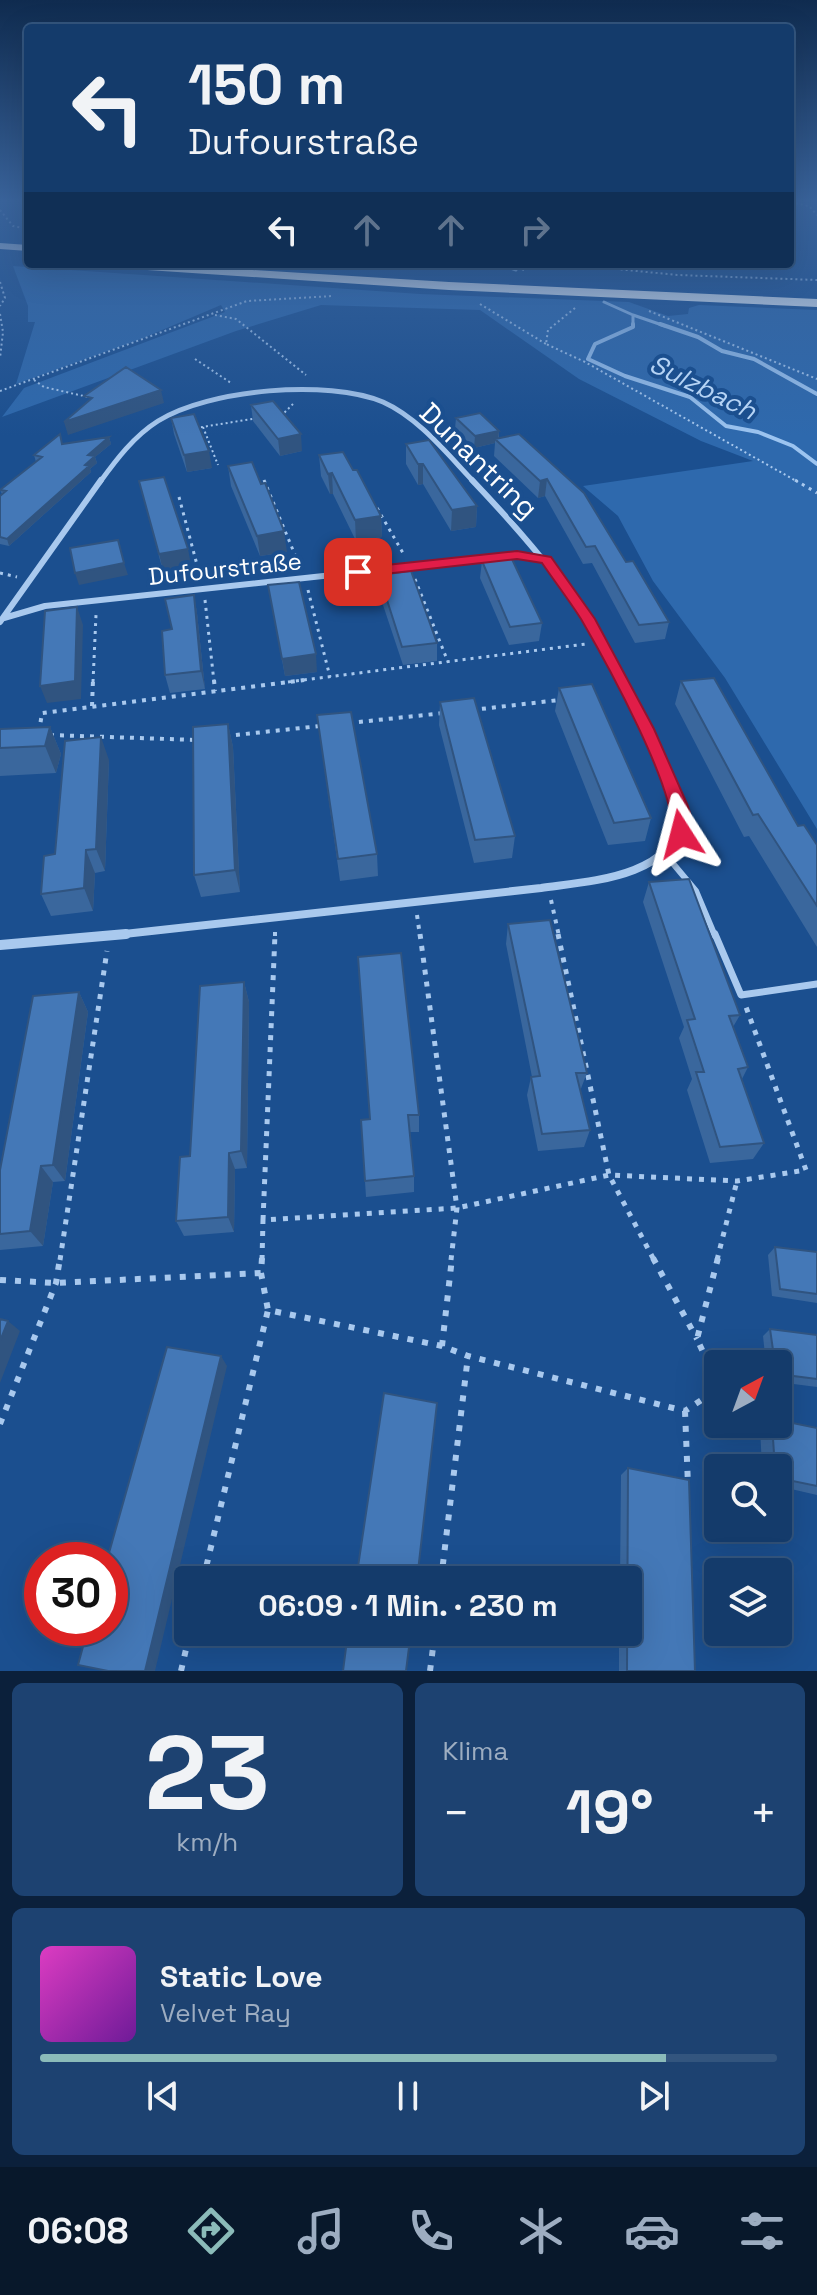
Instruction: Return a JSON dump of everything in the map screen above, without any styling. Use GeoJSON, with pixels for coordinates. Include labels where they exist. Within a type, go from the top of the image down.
{"type":"FeatureCollection","features":[{"type":"Feature","properties":{"kind":"highway"},"geometry":{"type":"LineString","coordinates":[[354,280],[817,303]]}},
{"type":"Feature","properties":{"kind":"highway"},"geometry":{"type":"LineString","coordinates":[[594,280],[817,291]]}},
{"type":"Feature","properties":{"kind":"street","name":"Dunantring"},"geometry":{"type":"LineString","coordinates":[[2,620],[115,463],[149,427],[181,409],[242,397],[322,390],[362,395],[397,410],[451,457],[546,560],[588,619],[646,729],[679,806],[683,820],[681,834],[665,854]]}},
{"type":"Feature","properties":{"kind":"street","name":"Dufourstraße"},"geometry":{"type":"LineString","coordinates":[[2,620],[45,606],[517,555],[546,560]]}},
{"type":"Feature","properties":{"kind":"street"},"geometry":{"type":"LineString","coordinates":[[0,945],[109,937],[548,885],[630,871],[665,854]]}},
{"type":"Feature","properties":{"kind":"lane"},"geometry":{"type":"LineString","coordinates":[[665,854],[696,891],[741,995],[817,984]]}},
{"type":"Feature","properties":{"kind":"path"},"geometry":{"type":"LineString","coordinates":[[0,282],[5,298],[0,306]]}},
{"type":"Feature","properties":{"kind":"path"},"geometry":{"type":"LineString","coordinates":[[0,391],[247,301],[343,296]]}},
{"type":"Feature","properties":{"kind":"path"},"geometry":{"type":"LineString","coordinates":[[470,302],[480,304],[546,344],[585,362],[817,493]]}},
{"type":"Feature","properties":{"kind":"path"},"geometry":{"type":"LineString","coordinates":[[546,344],[548,330],[569,312]]}},
{"type":"Feature","properties":{"kind":"path"},"geometry":{"type":"LineString","coordinates":[[0,314],[3,332],[0,358]]}},
{"type":"Feature","properties":{"kind":"path"},"geometry":{"type":"LineString","coordinates":[[214,314],[236,319],[322,390]]}},
{"type":"Feature","properties":{"kind":"path"},"geometry":{"type":"LineString","coordinates":[[660,315],[817,379]]}},
{"type":"Feature","properties":{"kind":"path"},"geometry":{"type":"LineString","coordinates":[[195,359],[237,386],[242,397]]}},
{"type":"Feature","properties":{"kind":"path"},"geometry":{"type":"LineString","coordinates":[[34,380],[44,387],[96,400]]}},
{"type":"Feature","properties":{"kind":"path"},"geometry":{"type":"LineString","coordinates":[[288,425],[280,415],[294,404],[291,392]]}},
{"type":"Feature","properties":{"kind":"path"},"geometry":{"type":"LineString","coordinates":[[193,429],[265,417]]}},
{"type":"Feature","properties":{"kind":"path"},"geometry":{"type":"LineString","coordinates":[[203,427],[218,465]]}},
{"type":"Feature","properties":{"kind":"path"},"geometry":{"type":"LineString","coordinates":[[375,505],[411,567],[448,662]]}},
{"type":"Feature","properties":{"kind":"path"},"geometry":{"type":"LineString","coordinates":[[92,707],[97,601]]}},
{"type":"Feature","properties":{"kind":"path"},"geometry":{"type":"LineString","coordinates":[[205,739],[38,735],[42,713],[601,642]]}},
{"type":"Feature","properties":{"kind":"path"},"geometry":{"type":"LineString","coordinates":[[470,710],[564,700]]}},
{"type":"Feature","properties":{"kind":"path"},"geometry":{"type":"LineString","coordinates":[[345,723],[455,712]]}},
{"type":"Feature","properties":{"kind":"path"},"geometry":{"type":"LineString","coordinates":[[220,737],[330,725]]}},
{"type":"Feature","properties":{"kind":"path"},"geometry":{"type":"LineString","coordinates":[[548,885],[609,1175],[704,1355]]}},
{"type":"Feature","properties":{"kind":"path"},"geometry":{"type":"LineString","coordinates":[[415,901],[457,1208],[442,1346]]}},
{"type":"Feature","properties":{"kind":"path"},"geometry":{"type":"LineString","coordinates":[[206,1566],[268,1310],[261,1273],[276,916]]}},
{"type":"Feature","properties":{"kind":"path"},"geometry":{"type":"LineString","coordinates":[[0,1424],[56,1283],[109,937]]}},
{"type":"Feature","properties":{"kind":"path"},"geometry":{"type":"LineString","coordinates":[[263,1220],[457,1208],[609,1175],[737,1181],[806,1170],[741,995]]}},
{"type":"Feature","properties":{"kind":"path"},"geometry":{"type":"LineString","coordinates":[[697,1339],[737,1181]]}},
{"type":"Feature","properties":{"kind":"path"},"geometry":{"type":"LineString","coordinates":[[0,1280],[56,1283],[261,1273]]}},
{"type":"Feature","properties":{"kind":"path"},"geometry":{"type":"LineString","coordinates":[[268,1310],[442,1346],[468,1356],[685,1411]]}},
{"type":"Feature","properties":{"kind":"path"},"geometry":{"type":"LineString","coordinates":[[443,1566],[468,1356]]}},
{"type":"Feature","properties":{"kind":"path"},"geometry":{"type":"LineString","coordinates":[[685,1411],[704,1397]]}},
{"type":"Feature","properties":{"kind":"path"},"geometry":{"type":"LineString","coordinates":[[685,1411],[688,1488]]}},
{"type":"Feature","properties":{"kind":"path"},"geometry":{"type":"LineString","coordinates":[[181,1671],[187,1646]]}},
{"type":"Feature","properties":{"kind":"path"},"geometry":{"type":"LineString","coordinates":[[430,1671],[433,1646]]}},
{"type":"Feature","properties":{"kind":"shaded area"},"geometry":{"type":"Polygon","coordinates":[[[18,280],[216,280],[420,294],[629,302],[668,316],[688,314],[689,308],[699,305],[817,310],[817,829],[725,678],[653,581],[618,516],[583,486],[753,461],[701,441],[579,379],[480,310],[321,305],[236,331],[2,417],[24,388],[225,312],[221,305],[141,339],[16,384],[35,322],[28,322],[28,306],[18,280]]]}},
{"type":"Feature","properties":{"kind":"building"},"geometry":{"type":"Polygon","coordinates":[[[126,367],[161,390],[64,422],[92,398],[84,396],[126,367]]]}},
{"type":"Feature","properties":{"kind":"building"},"geometry":{"type":"Polygon","coordinates":[[[273,401],[301,434],[278,439],[251,405],[273,401]]]}},
{"type":"Feature","properties":{"kind":"building"},"geometry":{"type":"Polygon","coordinates":[[[480,413],[499,431],[475,436],[456,418],[480,413]]]}},
{"type":"Feature","properties":{"kind":"building"},"geometry":{"type":"Polygon","coordinates":[[[194,414],[209,451],[184,455],[171,418],[194,414]]]}},
{"type":"Feature","properties":{"kind":"building"},"geometry":{"type":"Polygon","coordinates":[[[60,434],[62,444],[109,437],[88,455],[95,456],[85,465],[89,466],[7,539],[0,537],[0,496],[6,491],[0,490],[42,457],[34,455],[60,434]]]}},
{"type":"Feature","properties":{"kind":"building"},"geometry":{"type":"Polygon","coordinates":[[[519,434],[584,493],[626,562],[633,561],[669,622],[639,625],[595,546],[586,547],[547,479],[540,481],[495,439],[519,434]]]}},
{"type":"Feature","properties":{"kind":"building"},"geometry":{"type":"Polygon","coordinates":[[[429,440],[477,506],[452,510],[423,464],[418,464],[406,444],[429,440]]]}},
{"type":"Feature","properties":{"kind":"building"},"geometry":{"type":"Polygon","coordinates":[[[343,452],[353,470],[357,470],[381,516],[355,520],[332,473],[328,474],[319,455],[343,452]]]}},
{"type":"Feature","properties":{"kind":"building"},"geometry":{"type":"Polygon","coordinates":[[[252,462],[261,484],[265,483],[284,531],[257,536],[228,466],[252,462]]]}},
{"type":"Feature","properties":{"kind":"building"},"geometry":{"type":"Polygon","coordinates":[[[164,477],[188,549],[159,554],[139,481],[164,477]]]}},
{"type":"Feature","properties":{"kind":"building"},"geometry":{"type":"Polygon","coordinates":[[[118,540],[124,563],[75,573],[70,548],[118,540]]]}},
{"type":"Feature","properties":{"kind":"building"},"geometry":{"type":"Polygon","coordinates":[[[511,557],[542,623],[510,627],[482,561],[511,557]]]}},
{"type":"Feature","properties":{"kind":"building"},"geometry":{"type":"Polygon","coordinates":[[[411,571],[437,643],[402,647],[379,575],[411,571]]]}},
{"type":"Feature","properties":{"kind":"building"},"geometry":{"type":"Polygon","coordinates":[[[299,582],[316,654],[282,659],[268,585],[299,582]]]}},
{"type":"Feature","properties":{"kind":"building"},"geometry":{"type":"Polygon","coordinates":[[[194,595],[201,671],[165,675],[162,631],[172,629],[165,599],[194,595]]]}},
{"type":"Feature","properties":{"kind":"building"},"geometry":{"type":"Polygon","coordinates":[[[77,607],[75,681],[40,686],[45,611],[77,607]]]}},
{"type":"Feature","properties":{"kind":"building"},"geometry":{"type":"Polygon","coordinates":[[[714,678],[798,826],[804,825],[817,845],[817,906],[758,814],[753,815],[681,681],[714,678]]]}},
{"type":"Feature","properties":{"kind":"building"},"geometry":{"type":"Polygon","coordinates":[[[592,684],[651,818],[614,823],[559,688],[592,684]]]}},
{"type":"Feature","properties":{"kind":"building"},"geometry":{"type":"Polygon","coordinates":[[[474,698],[515,836],[475,840],[440,702],[474,698]]]}},
{"type":"Feature","properties":{"kind":"building"},"geometry":{"type":"Polygon","coordinates":[[[351,712],[377,854],[338,859],[317,715],[351,712]]]}},
{"type":"Feature","properties":{"kind":"building"},"geometry":{"type":"Polygon","coordinates":[[[228,724],[235,870],[194,875],[193,727],[228,724]]]}},
{"type":"Feature","properties":{"kind":"building"},"geometry":{"type":"Polygon","coordinates":[[[50,727],[45,746],[0,748],[0,729],[50,727]]]}},
{"type":"Feature","properties":{"kind":"building"},"geometry":{"type":"Polygon","coordinates":[[[101,737],[96,849],[86,850],[84,888],[41,894],[44,856],[55,854],[65,741],[101,737]]]}},
{"type":"Feature","properties":{"kind":"building"},"geometry":{"type":"Polygon","coordinates":[[[689,879],[740,1015],[729,1016],[748,1067],[738,1069],[764,1143],[720,1147],[696,1072],[704,1072],[687,1020],[695,1019],[649,882],[689,879]]]}},
{"type":"Feature","properties":{"kind":"building"},"geometry":{"type":"Polygon","coordinates":[[[550,920],[587,1073],[576,1073],[590,1130],[542,1134],[531,1077],[540,1076],[508,924],[550,920]]]}},
{"type":"Feature","properties":{"kind":"building"},"geometry":{"type":"Polygon","coordinates":[[[401,953],[419,1115],[408,1115],[414,1176],[365,1181],[361,1120],[370,1119],[358,957],[401,953]]]}},
{"type":"Feature","properties":{"kind":"building"},"geometry":{"type":"Polygon","coordinates":[[[244,982],[241,1151],[229,1153],[228,1217],[176,1221],[180,1157],[190,1156],[200,986],[244,982]]]}},
{"type":"Feature","properties":{"kind":"building"},"geometry":{"type":"Polygon","coordinates":[[[79,992],[53,1165],[41,1166],[30,1231],[0,1234],[0,1170],[33,996],[79,992]]]}},
{"type":"Feature","properties":{"kind":"building"},"geometry":{"type":"Polygon","coordinates":[[[775,1247],[817,1252],[817,1294],[780,1289],[775,1247]]]}},
{"type":"Feature","properties":{"kind":"building"},"geometry":{"type":"Polygon","coordinates":[[[0,1319],[8,1321],[0,1341],[0,1319]]]}},
{"type":"Feature","properties":{"kind":"building"},"geometry":{"type":"Polygon","coordinates":[[[770,1329],[817,1335],[817,1379],[792,1376],[792,1350],[773,1350],[770,1329]]]}},
{"type":"Feature","properties":{"kind":"building"},"geometry":{"type":"Polygon","coordinates":[[[167,1347],[221,1356],[145,1671],[108,1671],[78,1665],[83,1646],[128,1646],[128,1542],[112,1542],[167,1347]]]}},
{"type":"Feature","properties":{"kind":"building"},"geometry":{"type":"Polygon","coordinates":[[[384,1393],[437,1403],[419,1566],[358,1566],[384,1393]]]}},
{"type":"Feature","properties":{"kind":"building"},"geometry":{"type":"Polygon","coordinates":[[[792,1423],[817,1428],[817,1486],[792,1481],[792,1454],[774,1454],[773,1438],[792,1438],[792,1423]]]}},
{"type":"Feature","properties":{"kind":"building"},"geometry":{"type":"Polygon","coordinates":[[[628,1468],[689,1480],[695,1671],[627,1671],[627,1646],[642,1646],[642,1566],[628,1566],[628,1468]]]}},
{"type":"Feature","properties":{"kind":"building"},"geometry":{"type":"Polygon","coordinates":[[[346,1646],[409,1646],[406,1671],[343,1671],[346,1646]]]}},
{"type":"Feature","properties":{"kind":"waterway","name":"Sulzbach"},"geometry":{"type":"LineString","coordinates":[[604,302],[633,315]]}},
{"type":"Feature","properties":{"kind":"waterway","name":"Sulzbach"},"geometry":{"type":"LineString","coordinates":[[633,315],[665,326]]}},
{"type":"Feature","properties":{"kind":"waterway","name":"Sulzbach"},"geometry":{"type":"LineString","coordinates":[[633,315],[633,327],[595,344],[588,359],[625,376],[690,397],[726,426],[758,432],[793,446],[817,464]]}},
{"type":"Feature","properties":{"kind":"waterway","name":"Sulzbach"},"geometry":{"type":"LineString","coordinates":[[660,324],[698,337],[722,351],[754,359],[817,394]]}},
{"type":"Feature","properties":{"kind":"route"},"geometry":{"type":"LineString","coordinates":[[358,572],[517,555],[537,556],[546,560],[588,619],[646,729],[679,806],[683,820],[681,834]]}}]}
